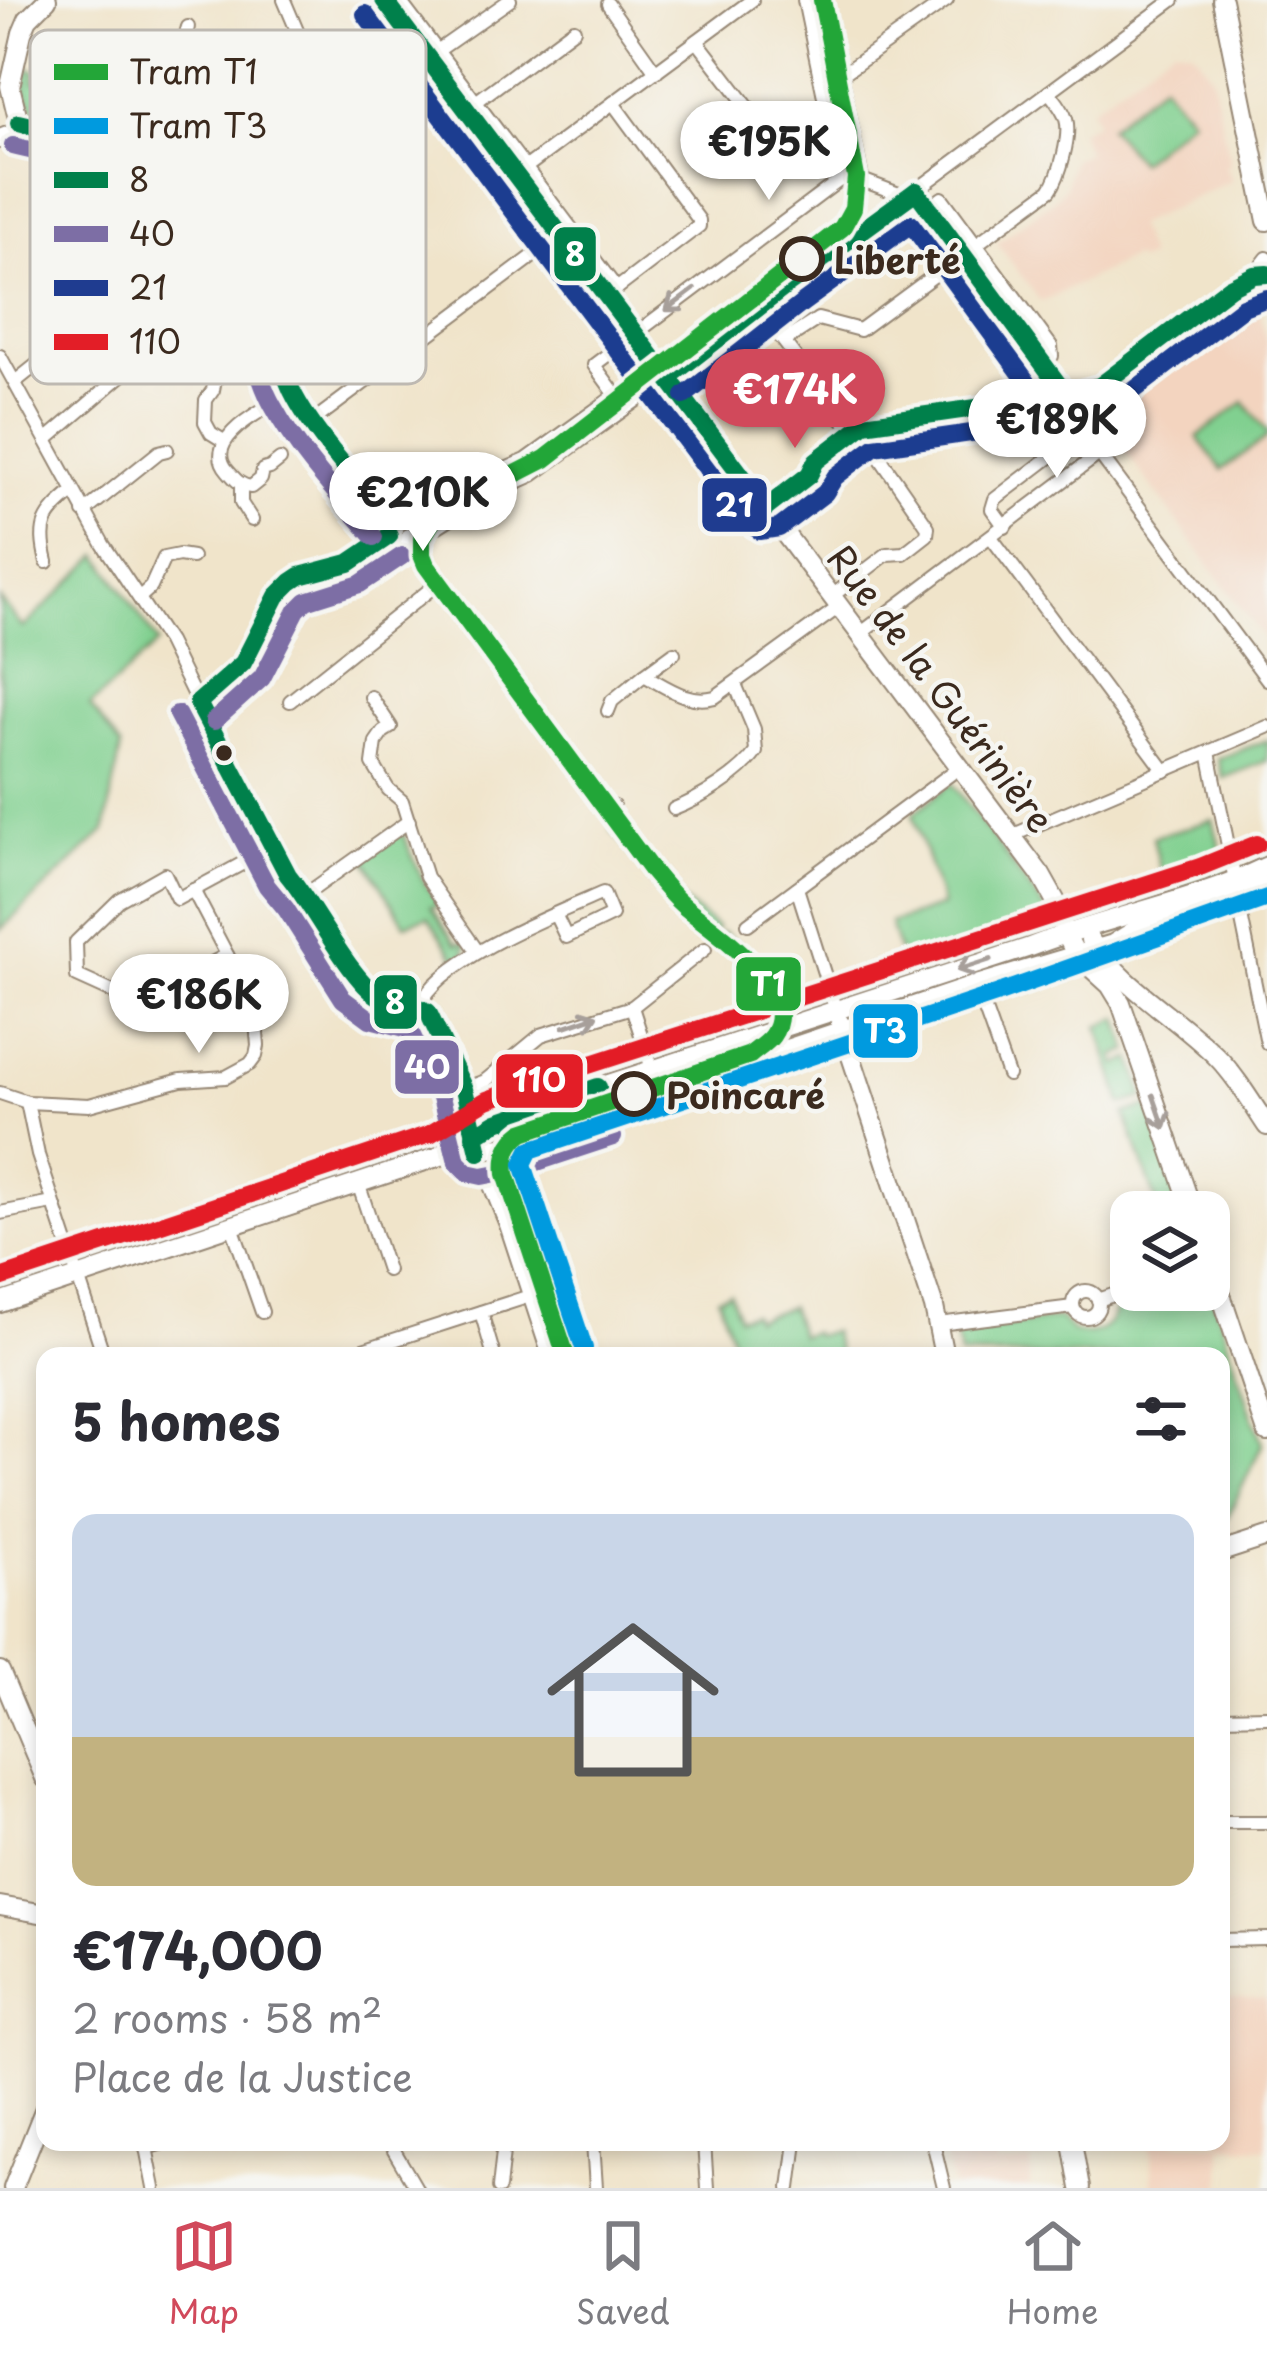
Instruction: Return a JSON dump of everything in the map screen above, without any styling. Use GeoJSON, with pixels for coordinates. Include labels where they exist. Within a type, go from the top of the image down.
{"type":"FeatureCollection","features":[{"type":"Feature","properties":{"kind":"main road"},"geometry":{"type":"LineString","coordinates":[[1,140],[13,134],[9,102],[24,26],[47,0]]}},
{"type":"Feature","properties":{"kind":"main road"},"geometry":{"type":"LineString","coordinates":[[1222,0],[1267,221]]}},
{"type":"Feature","properties":{"kind":"main road","name":"Rue de la Guérinière"},"geometry":{"type":"LineString","coordinates":[[390,1],[413,30]]}},
{"type":"Feature","properties":{"kind":"main road","name":"Rue de la Guérinière"},"geometry":{"type":"LineString","coordinates":[[426,47],[520,172],[560,236],[611,293],[635,334],[1011,836],[1086,951]]}},
{"type":"Feature","properties":{"kind":"main road"},"geometry":{"type":"LineString","coordinates":[[476,1144],[508,1146],[976,985],[1113,944],[1236,888],[1267,866]]}},
{"type":"Feature","properties":{"kind":"main road"},"geometry":{"type":"LineString","coordinates":[[0,1304],[476,1144],[506,1119],[652,1069],[1074,931],[1236,888],[1267,885]]}},
{"type":"Feature","properties":{"kind":"main road"},"geometry":{"type":"LineString","coordinates":[[1086,951],[1216,1056],[1267,1126]]}},
{"type":"Feature","properties":{"kind":"main road"},"geometry":{"type":"LineString","coordinates":[[1086,951],[1121,1004],[1186,1191]]}},
{"type":"Feature","properties":{"kind":"main road"},"geometry":{"type":"LineString","coordinates":[[836,1011],[943,1347]]}},
{"type":"Feature","properties":{"kind":"main road"},"geometry":{"type":"LineString","coordinates":[[1226,1311],[1267,1432]]}},
{"type":"Feature","properties":{"kind":"main road"},"geometry":{"type":"LineString","coordinates":[[1230,1549],[1267,1537]]}},
{"type":"Feature","properties":{"kind":"main road"},"geometry":{"type":"LineString","coordinates":[[0,1671],[36,1757]]}},
{"type":"Feature","properties":{"kind":"main road"},"geometry":{"type":"LineString","coordinates":[[0,1906],[36,1912]]}},
{"type":"Feature","properties":{"kind":"main road"},"geometry":{"type":"LineString","coordinates":[[13,2188],[36,2130]]}},
{"type":"Feature","properties":{"kind":"main road"},"geometry":{"type":"LineString","coordinates":[[1074,2151],[1080,2188]]}},
{"type":"Feature","properties":{"kind":"street"},"geometry":{"type":"LineString","coordinates":[[284,0],[297,30]]}},
{"type":"Feature","properties":{"kind":"street"},"geometry":{"type":"LineString","coordinates":[[432,55],[510,0]]}},
{"type":"Feature","properties":{"kind":"street"},"geometry":{"type":"LineString","coordinates":[[613,104],[699,226],[611,293],[520,172],[752,0]]}},
{"type":"Feature","properties":{"kind":"street"},"geometry":{"type":"LineString","coordinates":[[804,0],[841,178]]}},
{"type":"Feature","properties":{"kind":"street"},"geometry":{"type":"LineString","coordinates":[[826,0],[862,178]]}},
{"type":"Feature","properties":{"kind":"street"},"geometry":{"type":"LineString","coordinates":[[841,75],[946,0]]}},
{"type":"Feature","properties":{"kind":"street"},"geometry":{"type":"LineString","coordinates":[[399,530],[432,530],[486,496],[533,475],[1172,0]]}},
{"type":"Feature","properties":{"kind":"street"},"geometry":{"type":"LineString","coordinates":[[608,4],[656,72]]}},
{"type":"Feature","properties":{"kind":"street"},"geometry":{"type":"LineString","coordinates":[[471,106],[574,29]]}},
{"type":"Feature","properties":{"kind":"street"},"geometry":{"type":"LineString","coordinates":[[697,41],[782,151]]}},
{"type":"Feature","properties":{"kind":"street"},"geometry":{"type":"LineString","coordinates":[[784,341],[818,319],[860,330],[1055,184],[1067,121],[1049,92]]}},
{"type":"Feature","properties":{"kind":"street"},"geometry":{"type":"LineString","coordinates":[[198,704],[243,663],[278,596],[291,582],[349,563],[439,498],[526,460],[616,395],[594,365],[841,178],[862,178],[889,191],[912,194],[929,208],[1045,364],[1083,432],[1267,679]]}},
{"type":"Feature","properties":{"kind":"street"},"geometry":{"type":"LineString","coordinates":[[884,215],[889,191]]}},
{"type":"Feature","properties":{"kind":"street"},"geometry":{"type":"LineString","coordinates":[[929,208],[942,198],[1052,346],[1052,356],[1045,364]]}},
{"type":"Feature","properties":{"kind":"street"},"geometry":{"type":"LineString","coordinates":[[426,336],[560,236]]}},
{"type":"Feature","properties":{"kind":"street"},"geometry":{"type":"LineString","coordinates":[[766,508],[864,424],[1100,386],[1230,287],[1263,276],[1267,258]]}},
{"type":"Feature","properties":{"kind":"street"},"geometry":{"type":"LineString","coordinates":[[644,675],[687,698],[715,697],[887,554],[904,553],[928,532],[872,446],[855,432],[758,308]]}},
{"type":"Feature","properties":{"kind":"street"},"geometry":{"type":"LineString","coordinates":[[0,356],[84,512],[168,642],[288,875],[361,983],[381,998],[420,1006],[431,1016],[464,1089],[476,1144],[546,1347]]}},
{"type":"Feature","properties":{"kind":"street"},"geometry":{"type":"LineString","coordinates":[[15,382],[30,370]]}},
{"type":"Feature","properties":{"kind":"street"},"geometry":{"type":"LineString","coordinates":[[46,440],[112,384]]}},
{"type":"Feature","properties":{"kind":"street"},"geometry":{"type":"LineString","coordinates":[[214,384],[206,400],[205,422],[224,441]]}},
{"type":"Feature","properties":{"kind":"street"},"geometry":{"type":"LineString","coordinates":[[290,384],[332,450],[399,530],[604,812],[613,806]]}},
{"type":"Feature","properties":{"kind":"street"},"geometry":{"type":"LineString","coordinates":[[313,421],[362,384]]}},
{"type":"Feature","properties":{"kind":"street"},"geometry":{"type":"LineString","coordinates":[[280,460],[263,470],[257,485],[251,487],[241,485],[221,463],[219,453],[224,441],[255,413],[293,393]]}},
{"type":"Feature","properties":{"kind":"street"},"geometry":{"type":"LineString","coordinates":[[1005,527],[992,509],[994,499],[1083,432]]}},
{"type":"Feature","properties":{"kind":"street"},"geometry":{"type":"LineString","coordinates":[[84,512],[167,450]]}},
{"type":"Feature","properties":{"kind":"street"},"geometry":{"type":"LineString","coordinates":[[860,634],[1100,454]]}},
{"type":"Feature","properties":{"kind":"street"},"geometry":{"type":"LineString","coordinates":[[241,485],[241,503],[252,520]]}},
{"type":"Feature","properties":{"kind":"street"},"geometry":{"type":"LineString","coordinates":[[47,562],[42,535],[47,516],[73,492]]}},
{"type":"Feature","properties":{"kind":"street"},"geometry":{"type":"LineString","coordinates":[[992,537],[1165,771]]}},
{"type":"Feature","properties":{"kind":"street"},"geometry":{"type":"LineString","coordinates":[[140,598],[151,587],[164,558],[192,557]]}},
{"type":"Feature","properties":{"kind":"street"},"geometry":{"type":"LineString","coordinates":[[290,701],[437,584]]}},
{"type":"Feature","properties":{"kind":"street"},"geometry":{"type":"LineString","coordinates":[[608,711],[621,691],[674,652]]}},
{"type":"Feature","properties":{"kind":"street"},"geometry":{"type":"LineString","coordinates":[[674,809],[695,801],[756,752],[754,729],[735,684]]}},
{"type":"Feature","properties":{"kind":"street"},"geometry":{"type":"LineString","coordinates":[[371,697],[391,727],[376,742],[373,764],[388,789],[403,801],[426,877],[478,952]]}},
{"type":"Feature","properties":{"kind":"street"},"geometry":{"type":"LineString","coordinates":[[1011,836],[1267,727]]}},
{"type":"Feature","properties":{"kind":"street"},"geometry":{"type":"LineString","coordinates":[[1209,752],[1261,984],[1267,1043]]}},
{"type":"Feature","properties":{"kind":"street"},"geometry":{"type":"LineString","coordinates":[[748,924],[960,767]]}},
{"type":"Feature","properties":{"kind":"street"},"geometry":{"type":"LineString","coordinates":[[305,896],[409,821]]}},
{"type":"Feature","properties":{"kind":"street"},"geometry":{"type":"LineString","coordinates":[[227,955],[189,975],[175,1007],[161,1014],[76,976],[76,942],[119,900],[165,874],[177,899],[273,848]]}},
{"type":"Feature","properties":{"kind":"street"},"geometry":{"type":"LineString","coordinates":[[797,887],[836,1011]]}},
{"type":"Feature","properties":{"kind":"street"},"geometry":{"type":"LineString","coordinates":[[0,1094],[27,1102],[89,1105],[181,1080],[226,1077],[250,1064],[259,1042],[255,1008],[193,890]]}},
{"type":"Feature","properties":{"kind":"street"},"geometry":{"type":"LineString","coordinates":[[420,1006],[432,986],[478,952],[555,914],[603,892],[612,915],[566,937],[555,914]]}},
{"type":"Feature","properties":{"kind":"street"},"geometry":{"type":"LineString","coordinates":[[464,1089],[484,1081],[541,1035],[632,1007],[705,949]]}},
{"type":"Feature","properties":{"kind":"street"},"geometry":{"type":"LineString","coordinates":[[976,985],[1009,1075]]}},
{"type":"Feature","properties":{"kind":"street"},"geometry":{"type":"LineString","coordinates":[[1121,1004],[1124,989],[1137,990]]}},
{"type":"Feature","properties":{"kind":"street"},"geometry":{"type":"LineString","coordinates":[[632,1007],[652,1069]]}},
{"type":"Feature","properties":{"kind":"street"},"geometry":{"type":"LineString","coordinates":[[27,1102],[53,1203],[101,1347]]}},
{"type":"Feature","properties":{"kind":"street"},"geometry":{"type":"LineString","coordinates":[[358,1183],[387,1270]]}},
{"type":"Feature","properties":{"kind":"street"},"geometry":{"type":"LineString","coordinates":[[0,1213],[53,1203]]}},
{"type":"Feature","properties":{"kind":"street"},"geometry":{"type":"LineString","coordinates":[[232,1226],[262,1312]]}},
{"type":"Feature","properties":{"kind":"street"},"geometry":{"type":"LineString","coordinates":[[391,1347],[530,1296]]}},
{"type":"Feature","properties":{"kind":"street"},"geometry":{"type":"LineString","coordinates":[[939,1324],[1073,1307],[1078,1314],[1090,1316],[1099,1300],[1110,1296]]}},
{"type":"Feature","properties":{"kind":"street"},"geometry":{"type":"LineString","coordinates":[[481,1312],[491,1347]]}},
{"type":"Feature","properties":{"kind":"street"},"geometry":{"type":"LineString","coordinates":[[1230,1717],[1267,1716]]}},
{"type":"Feature","properties":{"kind":"street"},"geometry":{"type":"LineString","coordinates":[[1230,1822],[1267,1822]]}},
{"type":"Feature","properties":{"kind":"street"},"geometry":{"type":"LineString","coordinates":[[1230,1940],[1267,1940]]}},
{"type":"Feature","properties":{"kind":"street"},"geometry":{"type":"LineString","coordinates":[[147,2151],[154,2188]]}},
{"type":"Feature","properties":{"kind":"street"},"geometry":{"type":"LineString","coordinates":[[394,2151],[416,2188]]}},
{"type":"Feature","properties":{"kind":"street"},"geometry":{"type":"LineString","coordinates":[[499,2188],[503,2151]]}},
{"type":"Feature","properties":{"kind":"street"},"geometry":{"type":"LineString","coordinates":[[594,2151],[596,2188]]}},
{"type":"Feature","properties":{"kind":"street"},"geometry":{"type":"LineString","coordinates":[[705,2151],[707,2188]]}},
{"type":"Feature","properties":{"kind":"street"},"geometry":{"type":"LineString","coordinates":[[790,2188],[795,2151]]}},
{"type":"Feature","properties":{"kind":"street"},"geometry":{"type":"LineString","coordinates":[[935,2151],[944,2188]]}},
{"type":"Feature","properties":{"kind":"shaded area"},"geometry":{"type":"Polygon","coordinates":[[[1174,46],[1193,50],[1212,76],[1230,163],[1225,166],[1232,180],[1136,225],[1149,258],[1137,261],[1134,257],[1041,302],[997,243],[1065,188],[1072,160],[1088,152],[1079,131],[1097,122],[1090,109],[1174,46]]]}},
{"type":"Feature","properties":{"kind":"shaded area"},"geometry":{"type":"Polygon","coordinates":[[[1257,299],[1267,345],[1267,636],[1263,638],[1096,411],[1243,302],[1257,299]]]}},
{"type":"Feature","properties":{"kind":"shaded area"},"geometry":{"type":"Polygon","coordinates":[[[1230,1997],[1267,1999],[1267,2148],[1230,2146],[1230,1997]]]}},
{"type":"Feature","properties":{"kind":"shaded area"},"geometry":{"type":"Polygon","coordinates":[[[943,2151],[995,2151],[998,2167],[1031,2161],[1030,2188],[953,2188],[943,2151]]]}},
{"type":"Feature","properties":{"kind":"shaded area"},"geometry":{"type":"Polygon","coordinates":[[[1152,2151],[1222,2151],[1222,2188],[1152,2188],[1152,2151]]]}},
{"type":"Feature","properties":{"kind":"green space"},"geometry":{"type":"Polygon","coordinates":[[[28,68],[30,102],[24,90],[28,68]]]}},
{"type":"Feature","properties":{"kind":"green space"},"geometry":{"type":"Polygon","coordinates":[[[1162,83],[1191,118],[1139,162],[1109,127],[1162,83]]]}},
{"type":"Feature","properties":{"kind":"green space"},"geometry":{"type":"Polygon","coordinates":[[[639,379],[647,389],[538,466],[443,518],[435,505],[551,445],[639,379]]]}},
{"type":"Feature","properties":{"kind":"green space"},"geometry":{"type":"Polygon","coordinates":[[[1244,402],[1267,437],[1222,470],[1197,437],[1244,402]]]}},
{"type":"Feature","properties":{"kind":"green space"},"geometry":{"type":"Polygon","coordinates":[[[99,555],[158,643],[90,706],[121,747],[105,831],[0,930],[0,599],[23,628],[99,555]]]}},
{"type":"Feature","properties":{"kind":"green space"},"geometry":{"type":"Polygon","coordinates":[[[1267,740],[1267,761],[1223,778],[1218,759],[1267,740]]]}},
{"type":"Feature","properties":{"kind":"green space"},"geometry":{"type":"Polygon","coordinates":[[[952,783],[1055,923],[1053,930],[914,976],[911,969],[905,971],[890,923],[942,906],[913,814],[952,783]]]}},
{"type":"Feature","properties":{"kind":"green space"},"geometry":{"type":"Polygon","coordinates":[[[1213,820],[1226,871],[1165,891],[1153,837],[1213,820]]]}},
{"type":"Feature","properties":{"kind":"green space"},"geometry":{"type":"Polygon","coordinates":[[[620,824],[674,894],[717,928],[711,936],[668,902],[612,830],[620,824]]]}},
{"type":"Feature","properties":{"kind":"green space"},"geometry":{"type":"Polygon","coordinates":[[[401,830],[439,905],[431,907],[456,944],[466,942],[465,954],[454,963],[455,957],[428,917],[405,924],[365,859],[401,830]]]}},
{"type":"Feature","properties":{"kind":"green space"},"geometry":{"type":"Polygon","coordinates":[[[722,932],[771,980],[780,1020],[765,1023],[760,986],[746,965],[716,940],[722,932]]]}},
{"type":"Feature","properties":{"kind":"green space"},"geometry":{"type":"Polygon","coordinates":[[[1119,1018],[1129,1051],[1115,1056],[1118,1064],[1132,1059],[1145,1097],[1122,1104],[1099,1027],[1119,1018]]]}},
{"type":"Feature","properties":{"kind":"green space"},"geometry":{"type":"Polygon","coordinates":[[[1149,1106],[1177,1191],[1152,1191],[1125,1114],[1149,1106]]]}},
{"type":"Feature","properties":{"kind":"green space"},"geometry":{"type":"Polygon","coordinates":[[[497,1168],[509,1209],[519,1207],[552,1304],[538,1309],[492,1179],[491,1169],[497,1168]]]}},
{"type":"Feature","properties":{"kind":"green space"},"geometry":{"type":"Polygon","coordinates":[[[730,1293],[738,1317],[752,1313],[755,1319],[790,1307],[800,1336],[832,1331],[836,1347],[721,1347],[733,1342],[718,1297],[730,1293]]]}},
{"type":"Feature","properties":{"kind":"green space"},"geometry":{"type":"Polygon","coordinates":[[[1217,1311],[1229,1347],[958,1347],[956,1334],[1060,1318],[1073,1332],[1089,1334],[1107,1325],[1115,1313],[1217,1311]]]}},
{"type":"Feature","properties":{"kind":"green space"},"geometry":{"type":"Polygon","coordinates":[[[1230,1349],[1262,1445],[1230,1512],[1230,1349]]]}},
{"type":"Feature","properties":{"kind":"tram line","name":"T1"},"geometry":{"type":"LineString","coordinates":[[563,1347],[506,1174],[511,1145],[523,1132],[750,1055],[772,1036],[779,1018],[776,999],[751,963],[680,902],[652,871],[426,565],[422,538],[436,515],[545,459],[842,228],[853,208],[856,177],[822,0]]}},
{"type":"Feature","properties":{"kind":"tram line","name":"T3"},"geometry":{"type":"LineString","coordinates":[[584,1347],[523,1164],[530,1150],[1267,898]]}},
{"type":"Feature","properties":{"kind":"tram line"},"geometry":{"type":"LineString","coordinates":[[543,1287],[545,1309]]}},
{"type":"Feature","properties":{"kind":"transit line","name":"8"},"geometry":{"type":"LineString","coordinates":[[384,0],[407,30]]}},
{"type":"Feature","properties":{"kind":"transit line","name":"21"},"geometry":{"type":"LineString","coordinates":[[365,14],[377,30]]}},
{"type":"Feature","properties":{"kind":"transit line","name":"8"},"geometry":{"type":"LineString","coordinates":[[426,56],[766,508]]}},
{"type":"Feature","properties":{"kind":"transit line","name":"21"},"geometry":{"type":"LineString","coordinates":[[426,95],[747,522],[760,531],[779,528],[874,447],[1069,419],[1111,408],[1243,307],[1267,298]]}},
{"type":"Feature","properties":{"kind":"transit line","name":"8"},"geometry":{"type":"LineString","coordinates":[[19,123],[30,126]]}},
{"type":"Feature","properties":{"kind":"transit line","name":"40"},"geometry":{"type":"LineString","coordinates":[[13,146],[30,150]]}},
{"type":"Feature","properties":{"kind":"transit line","name":"8"},"geometry":{"type":"LineString","coordinates":[[916,191],[1066,395]]}},
{"type":"Feature","properties":{"kind":"transit line","name":"8"},"geometry":{"type":"LineString","coordinates":[[669,377],[916,191]]}},
{"type":"Feature","properties":{"kind":"transit line","name":"21"},"geometry":{"type":"LineString","coordinates":[[684,396],[911,224],[1047,409]]}},
{"type":"Feature","properties":{"kind":"transit line","name":"8"},"geometry":{"type":"LineString","coordinates":[[766,508],[864,424],[1100,386],[1230,287],[1267,274]]}},
{"type":"Feature","properties":{"kind":"transit line","name":"40"},"geometry":{"type":"LineString","coordinates":[[264,384],[283,424],[374,537]]}},
{"type":"Feature","properties":{"kind":"transit line","name":"8"},"geometry":{"type":"LineString","coordinates":[[289,384],[338,459],[392,522]]}},
{"type":"Feature","properties":{"kind":"transit line","name":"8"},"geometry":{"type":"LineString","coordinates":[[198,703],[243,663],[277,596],[291,582],[349,563],[389,536]]}},
{"type":"Feature","properties":{"kind":"transit line","name":"40"},"geometry":{"type":"LineString","coordinates":[[214,721],[262,678],[306,601],[360,584],[402,556]]}},
{"type":"Feature","properties":{"kind":"transit line","name":"8"},"geometry":{"type":"LineString","coordinates":[[198,703],[288,875],[346,962],[382,998],[428,1012],[464,1089],[479,1152]]}},
{"type":"Feature","properties":{"kind":"transit line","name":"40"},"geometry":{"type":"LineString","coordinates":[[177,714],[267,886],[343,999],[370,1019],[409,1029],[441,1097],[457,1162],[468,1173],[482,1176],[513,1170],[613,1137]]}},
{"type":"Feature","properties":{"kind":"transit line","name":"110"},"geometry":{"type":"LineString","coordinates":[[0,1278],[430,1134],[487,1100],[539,1081],[1200,867],[1257,844]]}},
{"type":"Feature","properties":{"kind":"transit line","name":"8"},"geometry":{"type":"LineString","coordinates":[[474,1136],[497,1122],[598,1087]]}},
{"type":"Feature","properties":{"kind":"place","name":"Liberté"},"geometry":{"type":"Point","coordinates":[802,259]}},
{"type":"Feature","properties":{"kind":"place","name":"Poincaré"},"geometry":{"type":"Point","coordinates":[634,1094]}}]}
